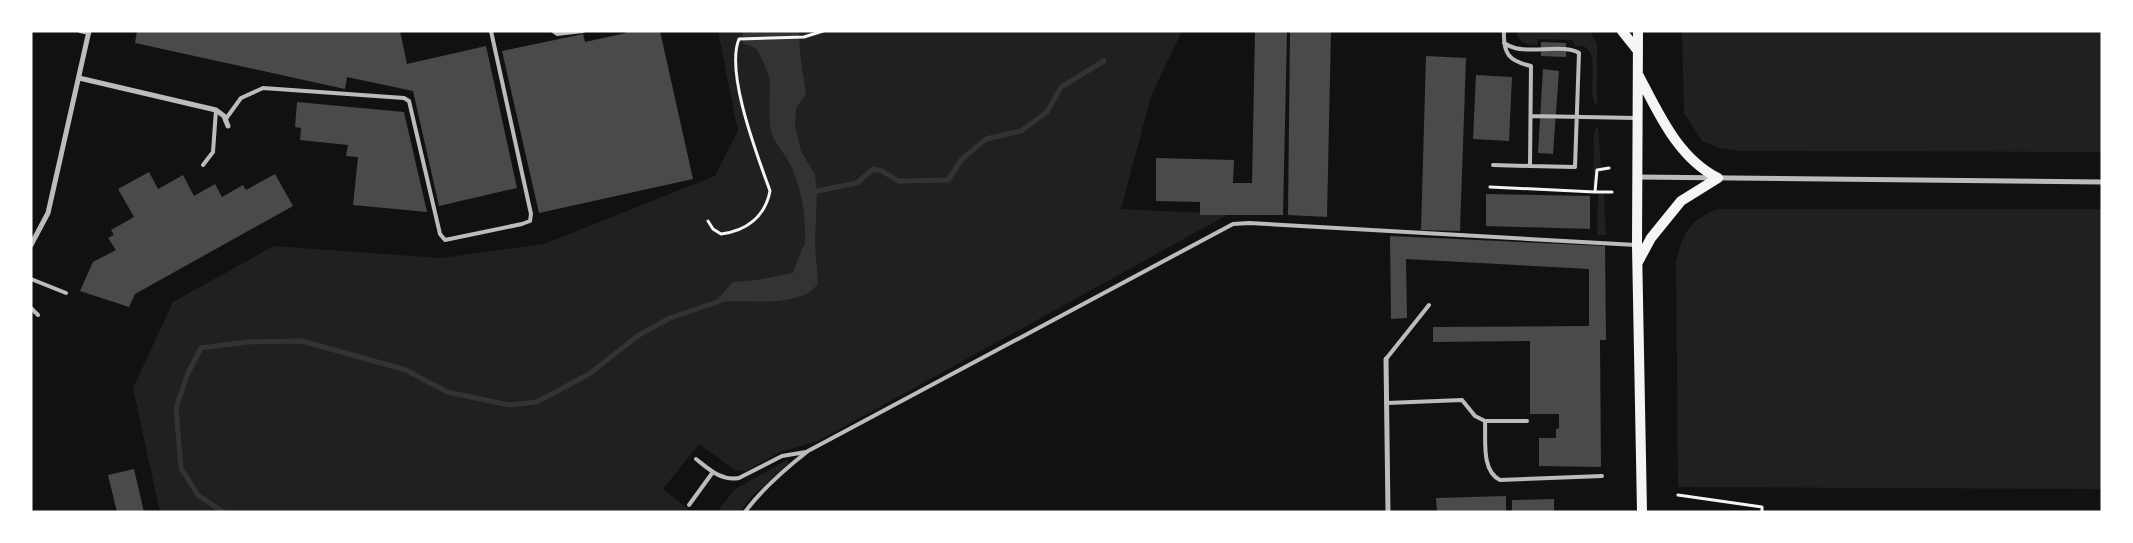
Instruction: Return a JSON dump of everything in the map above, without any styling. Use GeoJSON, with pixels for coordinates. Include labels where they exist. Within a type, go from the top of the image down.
{"type":"FeatureCollection","features":[{"type":"Feature","properties":{"kind":"main road"},"geometry":{"type":"LineString","coordinates":[[1622,31],[1638,51]]}},
{"type":"Feature","properties":{"kind":"main road"},"geometry":{"type":"LineString","coordinates":[[1638,31],[1638,264],[1642,512]]}},
{"type":"Feature","properties":{"kind":"main road"},"geometry":{"type":"LineString","coordinates":[[1638,75],[1675,140],[1702,170],[1718,178]]}},
{"type":"Feature","properties":{"kind":"main road"},"geometry":{"type":"LineString","coordinates":[[1638,264],[1651,238],[1681,201],[1718,178]]}},
{"type":"Feature","properties":{"kind":"street"},"geometry":{"type":"LineString","coordinates":[[31,245],[48,213],[89,32]]}},
{"type":"Feature","properties":{"kind":"street"},"geometry":{"type":"LineString","coordinates":[[79,78],[216,110],[228,126]]}},
{"type":"Feature","properties":{"kind":"street"},"geometry":{"type":"LineString","coordinates":[[1638,177],[2102,182]]}},
{"type":"Feature","properties":{"kind":"street"},"geometry":{"type":"LineString","coordinates":[[1386,359],[1388,512]]}},
{"type":"Feature","properties":{"kind":"lane"},"geometry":{"type":"LineString","coordinates":[[80,31],[89,32]]}},
{"type":"Feature","properties":{"kind":"lane"},"geometry":{"type":"LineString","coordinates":[[225,120],[241,98],[263,88],[404,98],[409,101],[440,234],[445,240],[522,224],[530,221],[531,214],[491,31]]}},
{"type":"Feature","properties":{"kind":"lane"},"geometry":{"type":"LineString","coordinates":[[552,31],[557,34],[583,31]]}},
{"type":"Feature","properties":{"kind":"lane"},"geometry":{"type":"LineString","coordinates":[[1504,31],[1504,43],[1508,56],[1518,64],[1531,66],[1530,166]]}},
{"type":"Feature","properties":{"kind":"lane"},"geometry":{"type":"LineString","coordinates":[[1493,165],[1575,167],[1579,53],[1575,51],[1516,49],[1504,43]]}},
{"type":"Feature","properties":{"kind":"lane"},"geometry":{"type":"LineString","coordinates":[[203,166],[213,152],[216,110]]}},
{"type":"Feature","properties":{"kind":"lane"},"geometry":{"type":"LineString","coordinates":[[1531,116],[1638,118]]}},
{"type":"Feature","properties":{"kind":"lane"},"geometry":{"type":"LineString","coordinates":[[745,512],[753,501],[808,451],[1233,224],[1248,223],[1638,246]]}},
{"type":"Feature","properties":{"kind":"lane"},"geometry":{"type":"LineString","coordinates":[[31,279],[66,293]]}},
{"type":"Feature","properties":{"kind":"lane"},"geometry":{"type":"LineString","coordinates":[[1386,359],[1428,305]]}},
{"type":"Feature","properties":{"kind":"lane"},"geometry":{"type":"LineString","coordinates":[[31,308],[38,315]]}},
{"type":"Feature","properties":{"kind":"lane"},"geometry":{"type":"LineString","coordinates":[[1387,403],[1462,400],[1475,416],[1485,421],[1527,421]]}},
{"type":"Feature","properties":{"kind":"lane"},"geometry":{"type":"LineString","coordinates":[[1485,421],[1488,466],[1494,477],[1500,480],[1602,476]]}},
{"type":"Feature","properties":{"kind":"lane"},"geometry":{"type":"LineString","coordinates":[[696,460],[724,478],[739,478],[782,456],[808,451]]}},
{"type":"Feature","properties":{"kind":"lane"},"geometry":{"type":"LineString","coordinates":[[690,505],[714,472]]}},
{"type":"Feature","properties":{"kind":"path"},"geometry":{"type":"LineString","coordinates":[[708,221],[721,234],[747,227],[761,215],[770,192],[748,131],[738,84],[735,50],[739,39],[799,36],[823,31]]}},
{"type":"Feature","properties":{"kind":"path"},"geometry":{"type":"LineString","coordinates":[[1596,192],[1597,170],[1609,168]]}},
{"type":"Feature","properties":{"kind":"path"},"geometry":{"type":"LineString","coordinates":[[1490,188],[1612,192]]}},
{"type":"Feature","properties":{"kind":"path"},"geometry":{"type":"LineString","coordinates":[[1678,495],[1762,507],[1762,512]]}},
{"type":"Feature","properties":{"kind":"shaded area"},"geometry":{"type":"Polygon","coordinates":[[[718,31],[1182,31],[1151,96],[1121,209],[1229,214],[818,441],[780,452],[745,471],[735,470],[699,444],[663,489],[692,512],[160,512],[133,388],[173,302],[274,246],[440,258],[544,244],[715,176],[738,131],[718,31]]]}},
{"type":"Feature","properties":{"kind":"shaded area"},"geometry":{"type":"Polygon","coordinates":[[[743,31],[799,31],[806,94],[796,108],[795,126],[801,151],[815,175],[817,191],[815,245],[818,284],[811,291],[795,298],[772,301],[714,303],[733,282],[757,280],[798,272],[804,247],[803,203],[790,164],[771,131],[769,76],[757,49],[743,43],[743,31]]]}},
{"type":"Feature","properties":{"kind":"shaded area"},"geometry":{"type":"Polygon","coordinates":[[[1516,31],[1590,31],[1597,44],[1597,106],[1593,99],[1593,68],[1590,51],[1584,47],[1574,46],[1573,40],[1538,39],[1537,45],[1526,44],[1521,41],[1516,31]]]}},
{"type":"Feature","properties":{"kind":"shaded area"},"geometry":{"type":"Polygon","coordinates":[[[1682,31],[2102,31],[2102,152],[1741,151],[1719,148],[1702,141],[1684,113],[1682,31]]]}},
{"type":"Feature","properties":{"kind":"shaded area"},"geometry":{"type":"Polygon","coordinates":[[[1596,128],[1598,128],[1601,167],[1596,168],[1595,187],[1593,187],[1594,133],[1596,128]]]}},
{"type":"Feature","properties":{"kind":"shaded area"},"geometry":{"type":"Polygon","coordinates":[[[1598,193],[1604,194],[1606,235],[1597,235],[1598,193]]]}},
{"type":"Feature","properties":{"kind":"shaded area"},"geometry":{"type":"Polygon","coordinates":[[[1717,209],[2102,209],[2102,489],[1678,487],[1676,261],[1682,242],[1689,229],[1699,219],[1717,209]]]}},
{"type":"Feature","properties":{"kind":"shaded area"},"geometry":{"type":"Polygon","coordinates":[[[787,460],[788,464],[751,497],[740,512],[717,512],[735,489],[787,460]]]}},
{"type":"Feature","properties":{"kind":"building"},"geometry":{"type":"Polygon","coordinates":[[[137,31],[400,31],[407,64],[486,46],[517,188],[439,206],[413,91],[347,77],[345,89],[135,43],[137,31]]]}},
{"type":"Feature","properties":{"kind":"building"},"geometry":{"type":"Polygon","coordinates":[[[626,31],[660,31],[693,179],[539,213],[502,51],[583,34],[585,42],[626,33],[626,31]]]}},
{"type":"Feature","properties":{"kind":"building"},"geometry":{"type":"Polygon","coordinates":[[[1255,31],[1287,31],[1283,215],[1200,215],[1200,202],[1156,201],[1156,158],[1234,160],[1233,183],[1252,183],[1255,31]]]}},
{"type":"Feature","properties":{"kind":"building"},"geometry":{"type":"Polygon","coordinates":[[[1290,31],[1331,31],[1327,217],[1288,215],[1290,31]]]}},
{"type":"Feature","properties":{"kind":"building"},"geometry":{"type":"Polygon","coordinates":[[[1541,42],[1566,43],[1566,57],[1541,56],[1541,42]]]}},
{"type":"Feature","properties":{"kind":"building"},"geometry":{"type":"Polygon","coordinates":[[[1426,56],[1466,58],[1460,231],[1421,230],[1426,56]]]}},
{"type":"Feature","properties":{"kind":"building"},"geometry":{"type":"Polygon","coordinates":[[[1543,69],[1559,71],[1553,154],[1538,153],[1543,69]]]}},
{"type":"Feature","properties":{"kind":"building"},"geometry":{"type":"Polygon","coordinates":[[[1476,75],[1512,77],[1509,141],[1473,139],[1476,75]]]}},
{"type":"Feature","properties":{"kind":"building"},"geometry":{"type":"Polygon","coordinates":[[[297,102],[404,112],[427,212],[353,205],[358,157],[346,156],[348,145],[300,140],[301,128],[295,127],[297,102]]]}},
{"type":"Feature","properties":{"kind":"building"},"geometry":{"type":"Polygon","coordinates":[[[149,172],[158,189],[183,175],[194,196],[215,184],[222,197],[243,185],[246,190],[275,174],[293,206],[135,294],[129,307],[80,291],[93,262],[116,250],[108,238],[114,235],[111,230],[134,217],[118,189],[149,172]]]}},
{"type":"Feature","properties":{"kind":"building"},"geometry":{"type":"Polygon","coordinates":[[[1486,194],[1590,196],[1590,229],[1486,226],[1486,194]]]}},
{"type":"Feature","properties":{"kind":"building"},"geometry":{"type":"Polygon","coordinates":[[[1390,236],[1605,246],[1606,340],[1600,340],[1601,467],[1539,466],[1539,438],[1556,438],[1556,429],[1559,428],[1559,414],[1530,414],[1530,341],[1433,342],[1433,327],[1589,326],[1589,269],[1406,259],[1407,318],[1391,319],[1390,236]]]}},
{"type":"Feature","properties":{"kind":"building"},"geometry":{"type":"Polygon","coordinates":[[[134,469],[144,512],[117,512],[108,475],[134,469]]]}},
{"type":"Feature","properties":{"kind":"building"},"geometry":{"type":"Polygon","coordinates":[[[1506,496],[1506,512],[1437,512],[1436,498],[1506,496]]]}},
{"type":"Feature","properties":{"kind":"building"},"geometry":{"type":"Polygon","coordinates":[[[1554,499],[1554,512],[1512,512],[1512,500],[1554,499]]]}},
{"type":"Feature","properties":{"kind":"waterway"},"geometry":{"type":"LineString","coordinates":[[812,194],[817,191],[857,183],[873,169],[882,171],[898,181],[948,180],[962,159],[986,139],[1021,131],[1047,112],[1061,87],[1104,61]]}},
{"type":"Feature","properties":{"kind":"waterway"},"geometry":{"type":"LineString","coordinates":[[794,277],[805,248]]}},
{"type":"Feature","properties":{"kind":"waterway"},"geometry":{"type":"LineString","coordinates":[[223,512],[198,495],[181,468],[176,408],[188,373],[201,348],[247,342],[302,341],[406,370],[447,392],[509,405],[537,402],[589,374],[639,335],[670,318],[720,301]]}}]}
